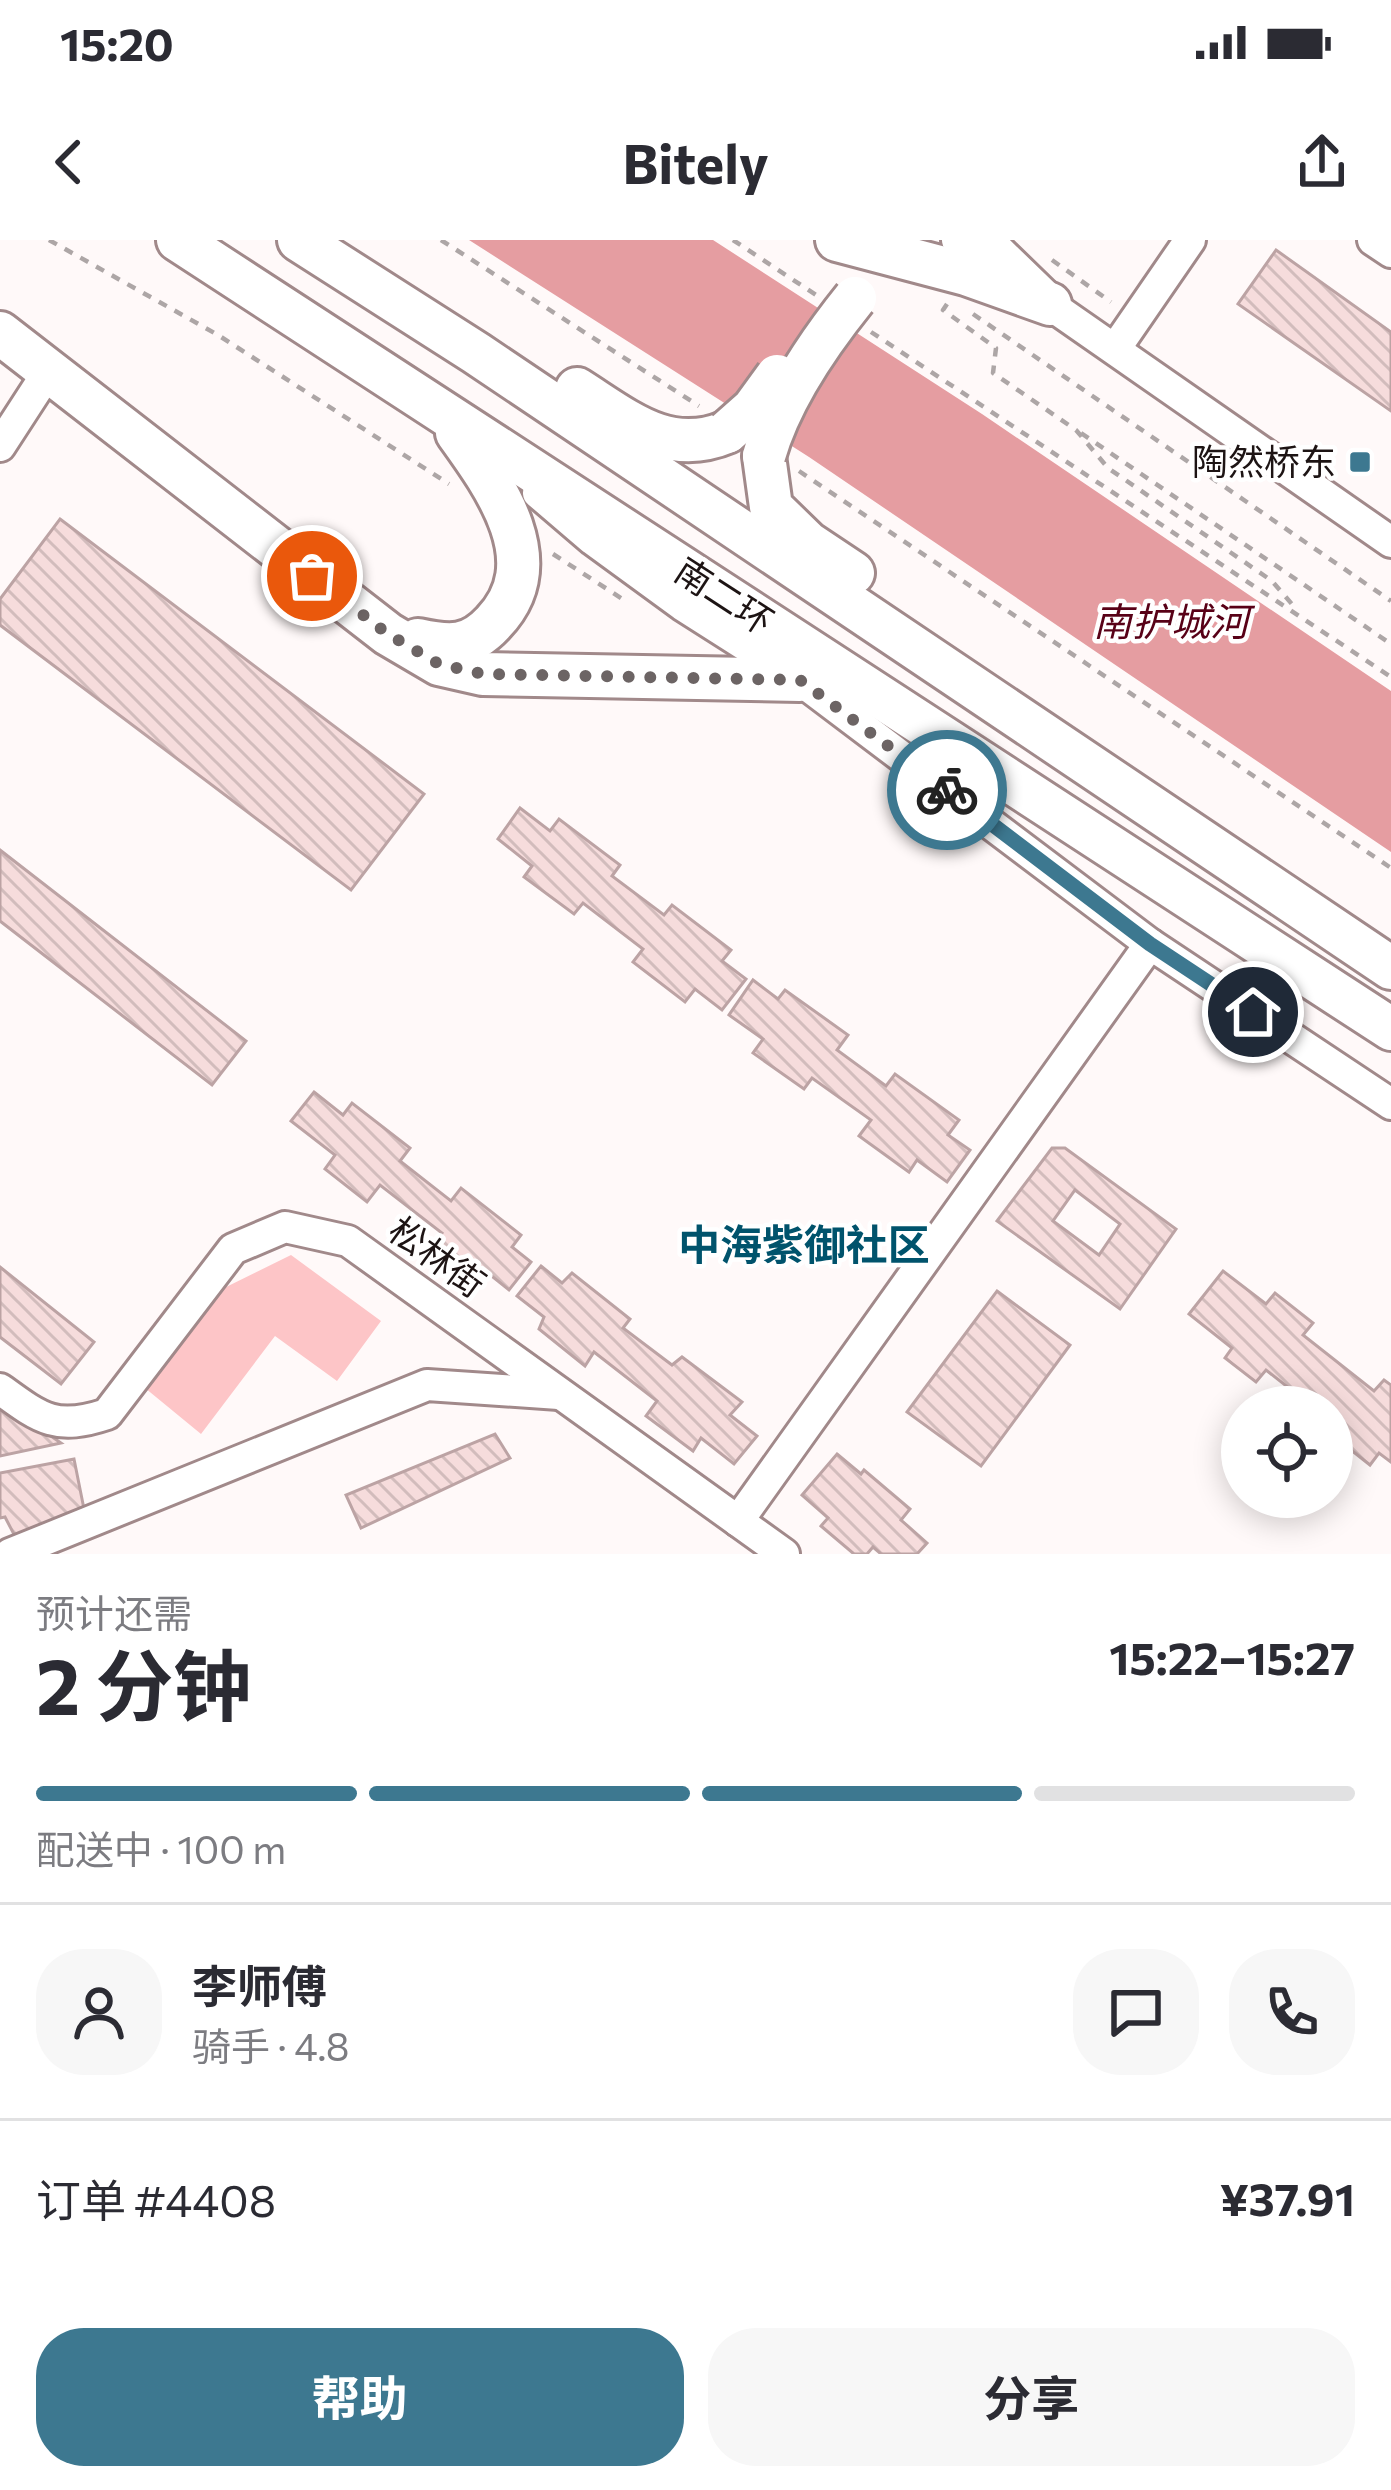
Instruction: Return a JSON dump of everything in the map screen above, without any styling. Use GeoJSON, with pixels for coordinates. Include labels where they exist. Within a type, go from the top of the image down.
{"type":"FeatureCollection","features":[{"type":"Feature","properties":{"kind":"highway","name":"南二环"},"geometry":{"type":"LineString","coordinates":[[178,240],[1391,1030]]}},
{"type":"Feature","properties":{"kind":"highway","name":"南二环"},"geometry":{"type":"LineString","coordinates":[[299,240],[476,353],[1391,968]]}},
{"type":"Feature","properties":{"kind":"highway"},"geometry":{"type":"LineString","coordinates":[[818,240],[846,303]]}},
{"type":"Feature","properties":{"kind":"highway"},"geometry":{"type":"LineString","coordinates":[[837,240],[922,249],[1050,304]]}},
{"type":"Feature","properties":{"kind":"highway"},"geometry":{"type":"LineString","coordinates":[[476,353],[548,371],[665,440],[707,441],[720,424],[753,409],[846,303],[897,272],[922,249]]}},
{"type":"Feature","properties":{"kind":"highway"},"geometry":{"type":"LineString","coordinates":[[846,303],[773,423],[776,460],[770,507],[808,543],[914,614],[958,678]]}},
{"type":"Feature","properties":{"kind":"highway"},"geometry":{"type":"LineString","coordinates":[[0,333],[388,634],[439,664],[483,674],[800,680]]}},
{"type":"Feature","properties":{"kind":"highway"},"geometry":{"type":"LineString","coordinates":[[388,634],[453,647],[481,636],[506,609],[520,575],[514,527],[489,478],[442,413]]}},
{"type":"Feature","properties":{"kind":"main road"},"geometry":{"type":"LineString","coordinates":[[984,240],[1050,304]]}},
{"type":"Feature","properties":{"kind":"street"},"geometry":{"type":"LineString","coordinates":[[1115,349],[1190,240]]}},
{"type":"Feature","properties":{"kind":"street"},"geometry":{"type":"LineString","coordinates":[[1373,240],[1391,252]]}},
{"type":"Feature","properties":{"kind":"street"},"geometry":{"type":"LineString","coordinates":[[1050,304],[1391,542]]}},
{"type":"Feature","properties":{"kind":"street"},"geometry":{"type":"LineString","coordinates":[[0,446],[48,372]]}},
{"type":"Feature","properties":{"kind":"street"},"geometry":{"type":"LineString","coordinates":[[442,413],[610,553],[800,680],[1150,944],[1391,1104]]}},
{"type":"Feature","properties":{"kind":"street"},"geometry":{"type":"LineString","coordinates":[[738,1521],[1150,944]]}},
{"type":"Feature","properties":{"kind":"street","name":"松林街"},"geometry":{"type":"LineString","coordinates":[[0,1389],[41,1419],[76,1424],[107,1414],[233,1250],[286,1227],[348,1241],[784,1554]]}},
{"type":"Feature","properties":{"kind":"street"},"geometry":{"type":"LineString","coordinates":[[10,1554],[427,1385],[559,1394]]}},
{"type":"Feature","properties":{"kind":"path"},"geometry":{"type":"LineString","coordinates":[[49,240],[218,335],[454,487]]}},
{"type":"Feature","properties":{"kind":"path"},"geometry":{"type":"LineString","coordinates":[[441,240],[720,424]]}},
{"type":"Feature","properties":{"kind":"path"},"geometry":{"type":"LineString","coordinates":[[733,240],[846,303],[1391,677]]}},
{"type":"Feature","properties":{"kind":"path"},"geometry":{"type":"LineString","coordinates":[[1046,254],[1136,319]]}},
{"type":"Feature","properties":{"kind":"path"},"geometry":{"type":"LineString","coordinates":[[943,310],[996,348],[993,373],[1391,644]]}},
{"type":"Feature","properties":{"kind":"path"},"geometry":{"type":"LineString","coordinates":[[970,312],[1391,602]]}},
{"type":"Feature","properties":{"kind":"path"},"geometry":{"type":"LineString","coordinates":[[1076,430],[1108,468],[1272,581],[1301,615]]}},
{"type":"Feature","properties":{"kind":"path"},"geometry":{"type":"LineString","coordinates":[[776,460],[1391,868]]}},
{"type":"Feature","properties":{"kind":"path"},"geometry":{"type":"LineString","coordinates":[[514,527],[635,607]]}},
{"type":"Feature","properties":{"kind":"shaded area"},"geometry":{"type":"Polygon","coordinates":[[[291,1255],[381,1321],[337,1381],[275,1336],[201,1434],[145,1388],[218,1291],[291,1255]]]}},
{"type":"Feature","properties":{"kind":"water","name":"南护城河"},"geometry":{"type":"Polygon","coordinates":[[[469,240],[713,240],[982,414],[1391,691],[1391,852],[809,457],[469,240]]]}},
{"type":"Feature","properties":{"kind":"building"},"geometry":{"type":"Polygon","coordinates":[[[1276,250],[1391,332],[1391,411],[1238,304],[1276,250]]]}},
{"type":"Feature","properties":{"kind":"building"},"geometry":{"type":"Polygon","coordinates":[[[60,519],[424,794],[351,890],[0,625],[0,599],[60,519]]]}},
{"type":"Feature","properties":{"kind":"building"},"geometry":{"type":"Polygon","coordinates":[[[520,808],[550,831],[559,819],[620,865],[612,876],[664,915],[672,905],[731,950],[722,961],[746,979],[722,1010],[695,989],[685,1002],[633,962],[643,949],[583,903],[574,914],[524,877],[532,866],[498,839],[520,808]]]}},
{"type":"Feature","properties":{"kind":"building"},"geometry":{"type":"Polygon","coordinates":[[[0,850],[246,1041],[212,1085],[0,921],[0,850]]]}},
{"type":"Feature","properties":{"kind":"building"},"geometry":{"type":"Polygon","coordinates":[[[753,980],[778,999],[785,990],[848,1035],[837,1050],[886,1086],[895,1074],[959,1120],[948,1135],[970,1150],[947,1182],[917,1160],[909,1172],[859,1136],[871,1120],[812,1078],[804,1089],[753,1053],[763,1039],[729,1015],[753,980]]]}},
{"type":"Feature","properties":{"kind":"building"},"geometry":{"type":"Polygon","coordinates":[[[314,1092],[343,1115],[352,1103],[410,1148],[400,1161],[451,1201],[461,1188],[521,1235],[512,1247],[531,1262],[509,1290],[488,1273],[480,1284],[432,1247],[442,1233],[380,1185],[367,1202],[325,1169],[335,1155],[291,1121],[314,1092]]]}},
{"type":"Feature","properties":{"kind":"building"},"geometry":{"type":"Polygon","coordinates":[[[1052,1148],[1065,1148],[1176,1229],[1120,1309],[997,1221],[1052,1148]],[[1075,1190],[1053,1221],[1099,1255],[1120,1224],[1075,1190]]]}},
{"type":"Feature","properties":{"kind":"building"},"geometry":{"type":"Polygon","coordinates":[[[541,1266],[562,1283],[572,1273],[630,1319],[623,1328],[672,1365],[682,1357],[742,1402],[730,1415],[757,1436],[734,1464],[701,1438],[693,1451],[646,1416],[657,1401],[594,1352],[585,1366],[539,1329],[544,1317],[517,1296],[541,1266]]]}},
{"type":"Feature","properties":{"kind":"building"},"geometry":{"type":"Polygon","coordinates":[[[0,1267],[94,1342],[61,1384],[0,1337],[0,1267]]]}},
{"type":"Feature","properties":{"kind":"building"},"geometry":{"type":"Polygon","coordinates":[[[1223,1271],[1266,1304],[1275,1293],[1313,1323],[1303,1335],[1374,1391],[1384,1380],[1391,1385],[1391,1462],[1379,1453],[1370,1465],[1353,1452],[1353,1386],[1286,1386],[1266,1370],[1256,1382],[1225,1358],[1232,1348],[1189,1314],[1223,1271]]]}},
{"type":"Feature","properties":{"kind":"building"},"geometry":{"type":"Polygon","coordinates":[[[997,1291],[1070,1345],[981,1466],[907,1412],[997,1291]]]}},
{"type":"Feature","properties":{"kind":"building"},"geometry":{"type":"Polygon","coordinates":[[[0,1401],[61,1443],[0,1456],[0,1401]]]}},
{"type":"Feature","properties":{"kind":"building"},"geometry":{"type":"Polygon","coordinates":[[[495,1434],[510,1458],[361,1528],[346,1495],[495,1434]]]}},
{"type":"Feature","properties":{"kind":"building"},"geometry":{"type":"Polygon","coordinates":[[[837,1454],[910,1509],[901,1520],[927,1543],[917,1554],[881,1554],[873,1547],[867,1554],[854,1554],[821,1526],[828,1518],[802,1495],[837,1454]]]}},
{"type":"Feature","properties":{"kind":"building"},"geometry":{"type":"Polygon","coordinates":[[[74,1459],[86,1519],[19,1544],[5,1517],[0,1518],[0,1473],[74,1459]]]}},
{"type":"Feature","properties":{"kind":"way so far"},"geometry":{"type":"LineString","coordinates":[[312,576],[388,634],[439,664],[483,674],[800,680],[947,790]]}},
{"type":"Feature","properties":{"kind":"place","name":"陶然桥东"},"geometry":{"type":"Point","coordinates":[1360,462]}},
{"type":"Feature","properties":{"kind":"district","name":"中海紫御社区"},"geometry":{"type":"Point","coordinates":[804,1245]}},
{"type":"Feature","properties":{"kind":"route"},"geometry":{"type":"LineString","coordinates":[[947,790],[1150,944],[1253,1012]]}}]}
